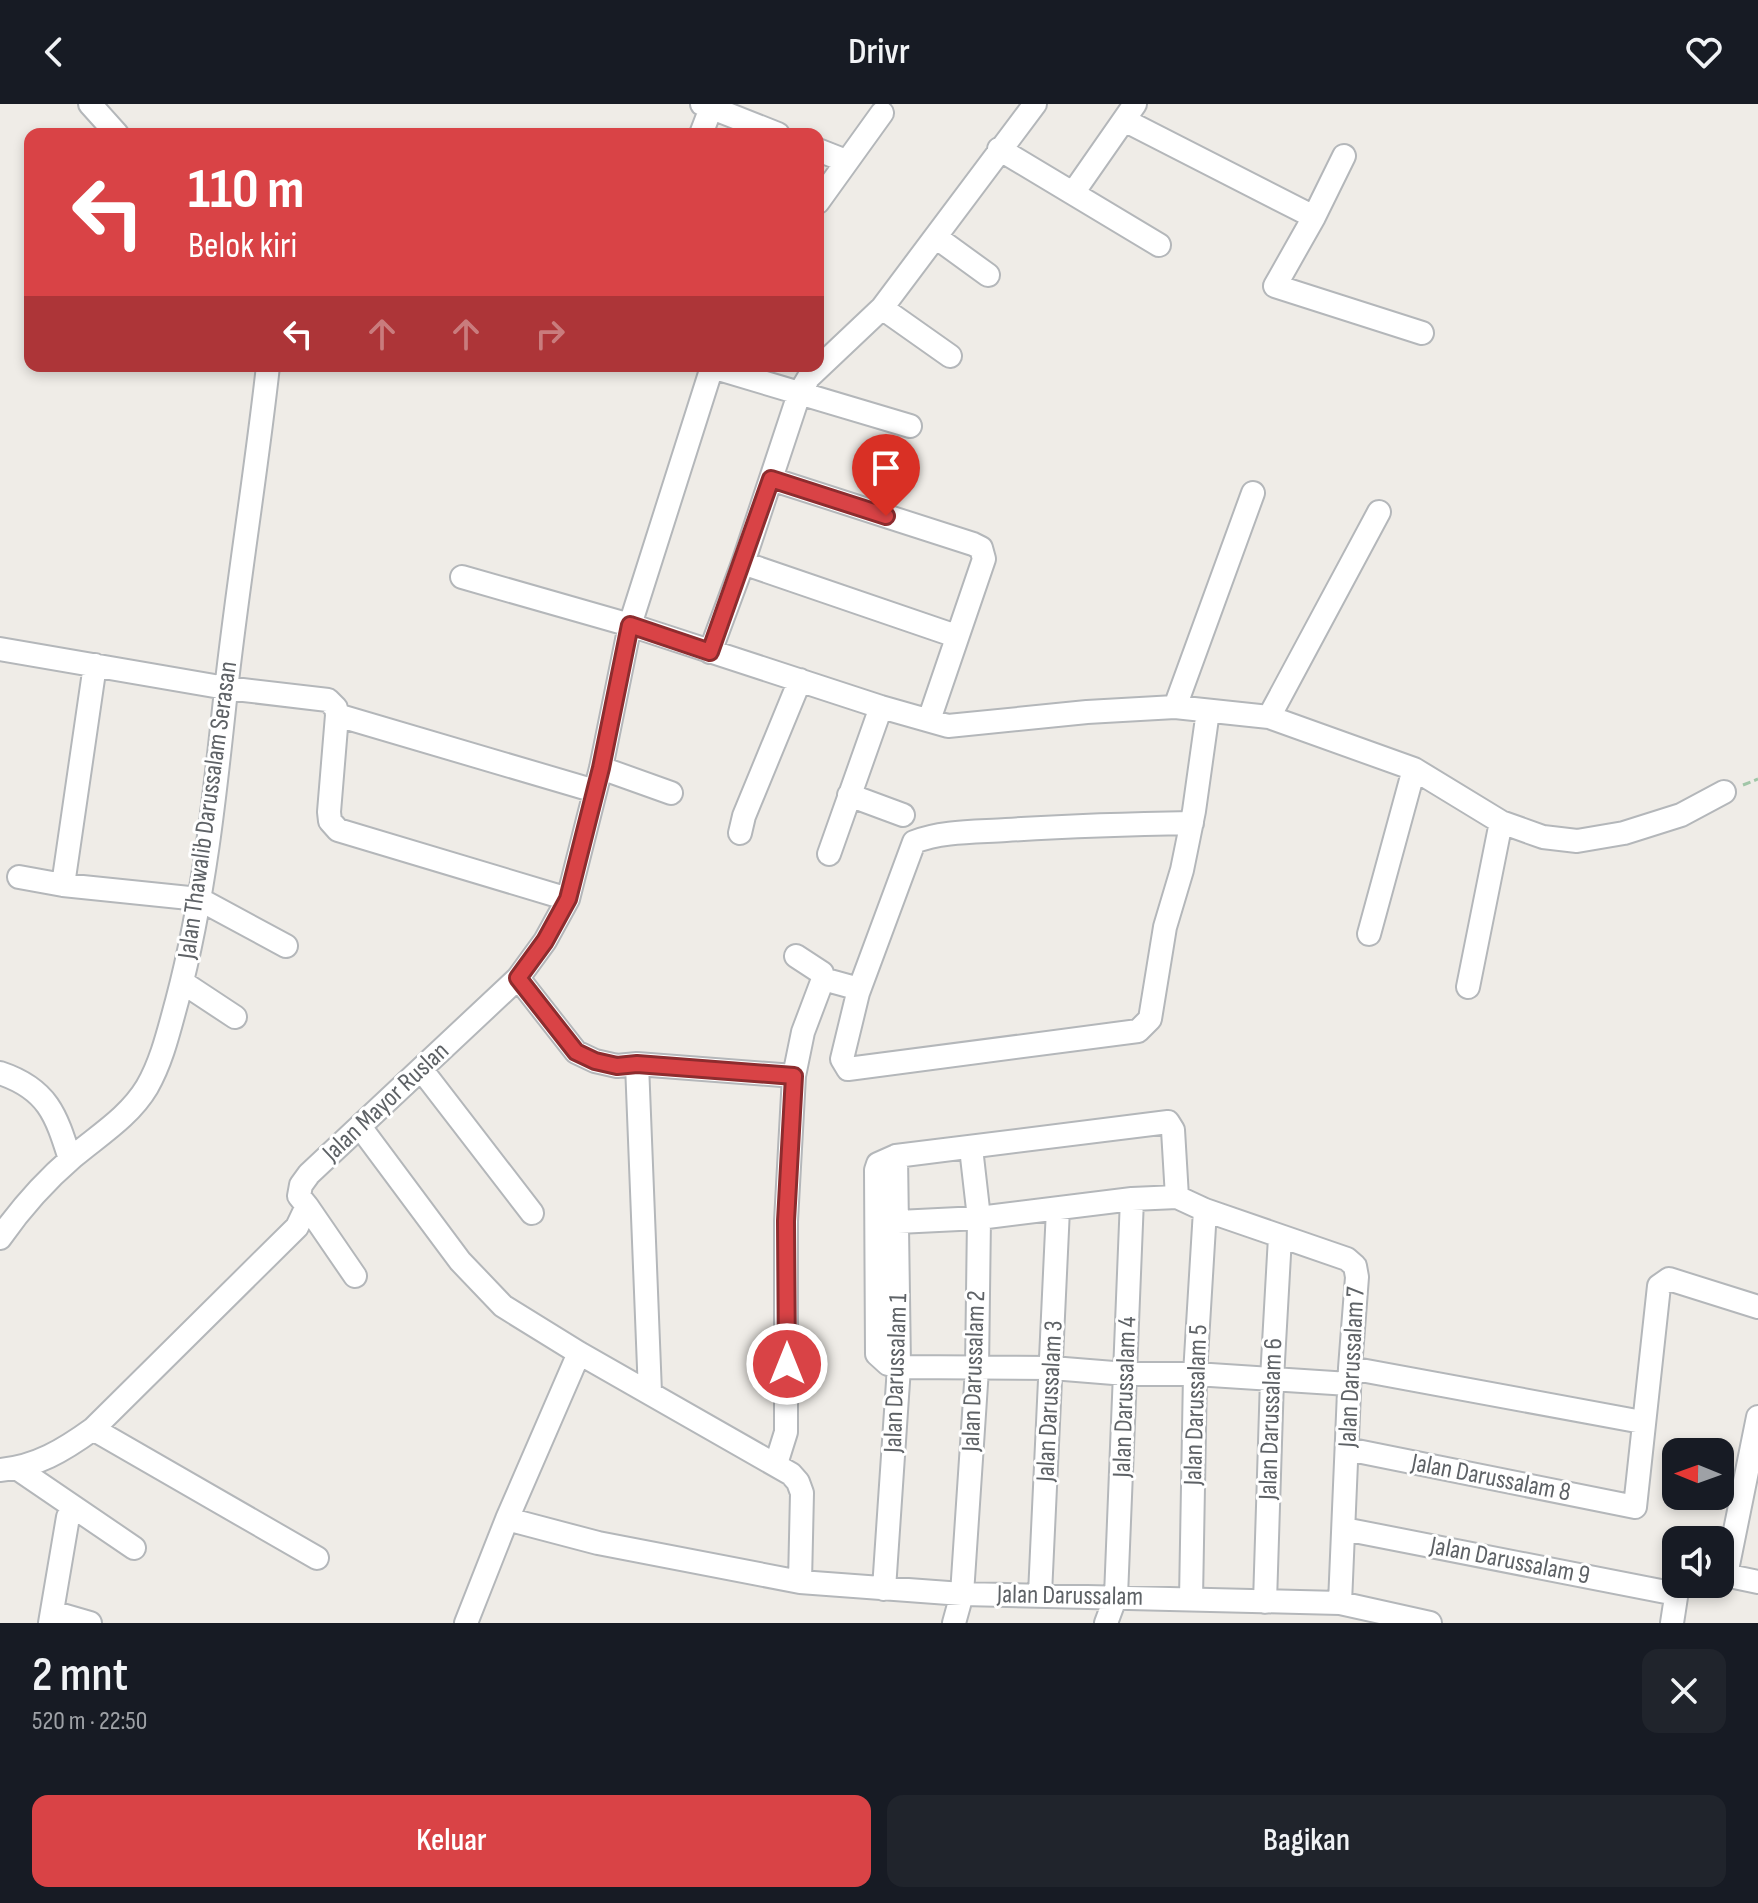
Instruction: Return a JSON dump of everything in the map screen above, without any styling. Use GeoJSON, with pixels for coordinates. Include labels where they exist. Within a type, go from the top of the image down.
{"type":"FeatureCollection","features":[{"type":"Feature","properties":{"kind":"street"},"geometry":{"type":"LineString","coordinates":[[90,104],[112,128]]}},
{"type":"Feature","properties":{"kind":"street"},"geometry":{"type":"LineString","coordinates":[[824,363],[882,308],[1035,104]]}},
{"type":"Feature","properties":{"kind":"street"},"geometry":{"type":"LineString","coordinates":[[702,128],[706,106],[763,128]]}},
{"type":"Feature","properties":{"kind":"street"},"geometry":{"type":"LineString","coordinates":[[1073,193],[1130,112],[1314,217]]}},
{"type":"Feature","properties":{"kind":"street"},"geometry":{"type":"LineString","coordinates":[[824,193],[882,113]]}},
{"type":"Feature","properties":{"kind":"street"},"geometry":{"type":"LineString","coordinates":[[999,149],[1159,245]]}},
{"type":"Feature","properties":{"kind":"street"},"geometry":{"type":"LineString","coordinates":[[824,152],[846,161]]}},
{"type":"Feature","properties":{"kind":"street"},"geometry":{"type":"LineString","coordinates":[[1344,156],[1275,286],[1422,333]]}},
{"type":"Feature","properties":{"kind":"street"},"geometry":{"type":"LineString","coordinates":[[937,238],[988,275]]}},
{"type":"Feature","properties":{"kind":"street"},"geometry":{"type":"LineString","coordinates":[[882,308],[950,356]]}},
{"type":"Feature","properties":{"kind":"street","name":"Jalan Thawalib Darussalam Serasan"},"geometry":{"type":"LineString","coordinates":[[0,1238],[20,1209],[70,1159],[134,1107],[149,1083],[163,1049],[182,982],[215,802],[226,688],[267,372]]}},
{"type":"Feature","properties":{"kind":"street","name":"Jalan Mayor Ruslan"},"geometry":{"type":"LineString","coordinates":[[9,1469],[64,1450],[93,1429],[287,1238],[297,1227],[307,1206],[299,1196],[301,1185],[309,1174],[518,978],[545,941],[568,899],[601,768],[630,625],[710,372]]}},
{"type":"Feature","properties":{"kind":"street"},"geometry":{"type":"LineString","coordinates":[[728,372],[910,426]]}},
{"type":"Feature","properties":{"kind":"street"},"geometry":{"type":"LineString","coordinates":[[710,652],[799,394],[814,372]]}},
{"type":"Feature","properties":{"kind":"street"},"geometry":{"type":"LineString","coordinates":[[771,479],[981,548],[984,559],[929,720]]}},
{"type":"Feature","properties":{"kind":"street"},"geometry":{"type":"LineString","coordinates":[[1175,707],[1253,493]]}},
{"type":"Feature","properties":{"kind":"street"},"geometry":{"type":"LineString","coordinates":[[1269,717],[1379,512]]}},
{"type":"Feature","properties":{"kind":"street"},"geometry":{"type":"LineString","coordinates":[[743,563],[956,636]]}},
{"type":"Feature","properties":{"kind":"street"},"geometry":{"type":"LineString","coordinates":[[462,577],[630,625],[948,726],[1175,707],[1269,717],[1414,769],[1501,822],[1543,837],[1577,841],[1624,833],[1681,815],[1724,792]]}},
{"type":"Feature","properties":{"kind":"street"},"geometry":{"type":"LineString","coordinates":[[0,649],[226,688],[328,700],[336,708],[337,715],[329,812],[333,826],[568,899]]}},
{"type":"Feature","properties":{"kind":"street"},"geometry":{"type":"LineString","coordinates":[[63,885],[95,665]]}},
{"type":"Feature","properties":{"kind":"street"},"geometry":{"type":"LineString","coordinates":[[740,833],[744,816],[800,680]]}},
{"type":"Feature","properties":{"kind":"street"},"geometry":{"type":"LineString","coordinates":[[829,854],[881,707]]}},
{"type":"Feature","properties":{"kind":"street"},"geometry":{"type":"LineString","coordinates":[[1192,823],[1101,824],[960,833],[927,837],[914,842],[858,993],[842,1059],[848,1069],[1138,1031],[1150,1019],[1165,927],[1192,823],[1208,711]]}},
{"type":"Feature","properties":{"kind":"street"},"geometry":{"type":"LineString","coordinates":[[337,715],[595,791]]}},
{"type":"Feature","properties":{"kind":"street"},"geometry":{"type":"LineString","coordinates":[[601,768],[671,793]]}},
{"type":"Feature","properties":{"kind":"street"},"geometry":{"type":"LineString","coordinates":[[1369,934],[1414,769]]}},
{"type":"Feature","properties":{"kind":"street"},"geometry":{"type":"LineString","coordinates":[[849,795],[903,815]]}},
{"type":"Feature","properties":{"kind":"street"},"geometry":{"type":"LineString","coordinates":[[1468,987],[1501,822]]}},
{"type":"Feature","properties":{"kind":"street"},"geometry":{"type":"LineString","coordinates":[[19,877],[63,885],[199,899],[286,946]]}},
{"type":"Feature","properties":{"kind":"street"},"geometry":{"type":"LineString","coordinates":[[776,1464],[786,1432],[786,1221],[794,1076],[803,1032],[823,979],[822,973],[796,956]]}},
{"type":"Feature","properties":{"kind":"street"},"geometry":{"type":"LineString","coordinates":[[518,978],[576,1052],[595,1061],[617,1066],[637,1064],[794,1076]]}},
{"type":"Feature","properties":{"kind":"street"},"geometry":{"type":"LineString","coordinates":[[823,979],[852,987],[858,993]]}},
{"type":"Feature","properties":{"kind":"street"},"geometry":{"type":"LineString","coordinates":[[182,982],[235,1017]]}},
{"type":"Feature","properties":{"kind":"street"},"geometry":{"type":"LineString","coordinates":[[637,1064],[650,1393]]}},
{"type":"Feature","properties":{"kind":"street"},"geometry":{"type":"LineString","coordinates":[[421,1069],[532,1213]]}},
{"type":"Feature","properties":{"kind":"street"},"geometry":{"type":"LineString","coordinates":[[0,1073],[25,1083],[44,1098],[59,1123],[70,1159]]}},
{"type":"Feature","properties":{"kind":"street"},"geometry":{"type":"LineString","coordinates":[[1177,1197],[1173,1130],[1168,1122],[896,1156],[878,1164],[875,1347],[881,1360],[899,1367],[1052,1368],[1272,1379],[1350,1376],[1642,1422],[1657,1293],[1662,1282],[1669,1279],[1758,1307]]}},
{"type":"Feature","properties":{"kind":"street"},"geometry":{"type":"LineString","coordinates":[[361,1128],[480,1284],[503,1306],[579,1353],[776,1464],[798,1482],[802,1493],[800,1582]]}},
{"type":"Feature","properties":{"kind":"street","name":"Jalan Darussalam 2"},"geometry":{"type":"LineString","coordinates":[[954,1623],[962,1594],[977,1369],[979,1218],[971,1148]]}},
{"type":"Feature","properties":{"kind":"street","name":"Jalan Darussalam 1"},"geometry":{"type":"LineString","coordinates":[[884,1589],[899,1367],[896,1156]]}},
{"type":"Feature","properties":{"kind":"street","name":"Jalan Darussalam 7"},"geometry":{"type":"LineString","coordinates":[[898,1222],[979,1218],[1132,1199],[1177,1197],[1205,1210],[1347,1259],[1355,1266],[1357,1277],[1340,1603]]}},
{"type":"Feature","properties":{"kind":"street","name":"Jalan Darussalam 4"},"geometry":{"type":"LineString","coordinates":[[1106,1623],[1116,1596],[1132,1199]]}},
{"type":"Feature","properties":{"kind":"street"},"geometry":{"type":"LineString","coordinates":[[307,1206],[355,1276]]}},
{"type":"Feature","properties":{"kind":"street","name":"Jalan Darussalam 3"},"geometry":{"type":"LineString","coordinates":[[1040,1594],[1058,1209]]}},
{"type":"Feature","properties":{"kind":"street","name":"Jalan Darussalam 5"},"geometry":{"type":"LineString","coordinates":[[1191,1599],[1195,1374],[1205,1210]]}},
{"type":"Feature","properties":{"kind":"street","name":"Jalan Darussalam 6"},"geometry":{"type":"LineString","coordinates":[[1265,1602],[1280,1237]]}},
{"type":"Feature","properties":{"kind":"street"},"geometry":{"type":"LineString","coordinates":[[466,1623],[579,1353]]}},
{"type":"Feature","properties":{"kind":"street"},"geometry":{"type":"LineString","coordinates":[[1734,1526],[1758,1417]]}},
{"type":"Feature","properties":{"kind":"street","name":"Jalan Darussalam 8"},"geometry":{"type":"LineString","coordinates":[[1347,1449],[1635,1507],[1642,1422]]}},
{"type":"Feature","properties":{"kind":"street"},"geometry":{"type":"LineString","coordinates":[[93,1429],[317,1558]]}},
{"type":"Feature","properties":{"kind":"street"},"geometry":{"type":"LineString","coordinates":[[9,1469],[134,1548]]}},
{"type":"Feature","properties":{"kind":"street"},"geometry":{"type":"LineString","coordinates":[[68,1517],[51,1618],[90,1623]]}},
{"type":"Feature","properties":{"kind":"street","name":"Jalan Darussalam"},"geometry":{"type":"LineString","coordinates":[[507,1519],[598,1543],[800,1582],[962,1594],[1265,1602],[1310,1613],[1340,1603],[1430,1623]]}},
{"type":"Feature","properties":{"kind":"street","name":"Jalan Darussalam 9"},"geometry":{"type":"LineString","coordinates":[[1344,1529],[1662,1586]]}},
{"type":"Feature","properties":{"kind":"street"},"geometry":{"type":"LineString","coordinates":[[1734,1577],[1758,1582]]}},
{"type":"Feature","properties":{"kind":"street"},"geometry":{"type":"LineString","coordinates":[[1672,1623],[1676,1598]]}},
{"type":"Feature","properties":{"kind":"route"},"geometry":{"type":"LineString","coordinates":[[787,1364],[786,1221],[794,1076],[637,1064],[617,1066],[595,1061],[576,1052],[518,978],[545,941],[568,899],[601,768],[630,625],[710,652],[771,479],[886,516]]}}]}
